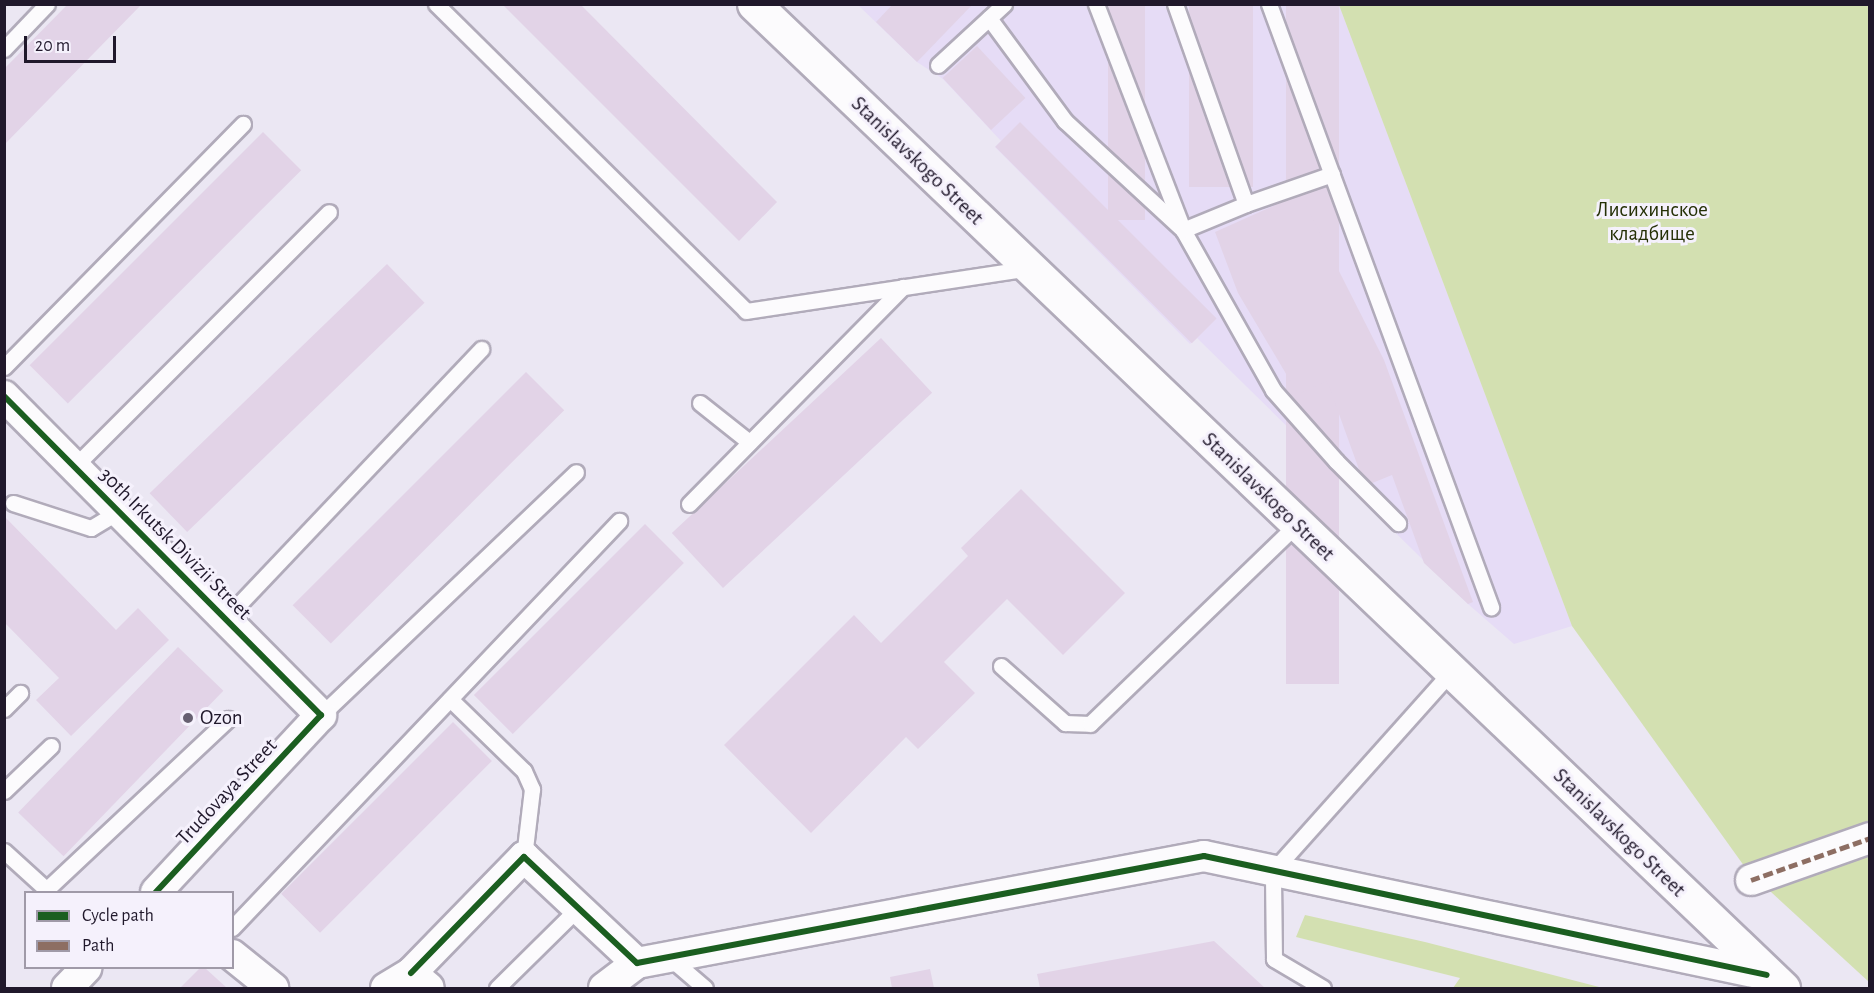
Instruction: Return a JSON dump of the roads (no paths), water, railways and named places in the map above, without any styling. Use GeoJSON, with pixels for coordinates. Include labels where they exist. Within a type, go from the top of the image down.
{"type":"FeatureCollection","features":[{"type":"Feature","properties":{"kind":"main road","name":"Stanislavskogo Street"},"geometry":{"type":"LineString","coordinates":[[754,4],[1775,982]]}},
{"type":"Feature","properties":{"kind":"street","name":"30th Irkutsk Divizii Street"},"geometry":{"type":"LineString","coordinates":[[10,408],[75,466],[321,715]]}},
{"type":"Feature","properties":{"kind":"street","name":"Trudovaya Street"},"geometry":{"type":"LineString","coordinates":[[158,891],[321,715]]}},
{"type":"Feature","properties":{"kind":"street"},"geometry":{"type":"LineString","coordinates":[[1751,880],[1869,837]]}},
{"type":"Feature","properties":{"kind":"street"},"geometry":{"type":"LineString","coordinates":[[604,988],[637,963],[1204,856],[1775,982]]}},
{"type":"Feature","properties":{"kind":"street"},"geometry":{"type":"LineString","coordinates":[[386,988],[420,981],[524,857],[637,963]]}},
{"type":"Feature","properties":{"kind":"street"},"geometry":{"type":"LineString","coordinates":[[234,957],[273,988]]}},
{"type":"Feature","properties":{"kind":"lane"},"geometry":{"type":"LineString","coordinates":[[4,49],[46,4]]}},
{"type":"Feature","properties":{"kind":"lane"},"geometry":{"type":"LineString","coordinates":[[436,4],[746,311],[1029,268]]}},
{"type":"Feature","properties":{"kind":"lane"},"geometry":{"type":"LineString","coordinates":[[938,65],[1004,4]]}},
{"type":"Feature","properties":{"kind":"lane"},"geometry":{"type":"LineString","coordinates":[[1096,4],[1183,230],[1273,390],[1336,461],[1398,523]]}},
{"type":"Feature","properties":{"kind":"lane"},"geometry":{"type":"LineString","coordinates":[[1174,4],[1246,204]]}},
{"type":"Feature","properties":{"kind":"lane"},"geometry":{"type":"LineString","coordinates":[[1269,4],[1491,607]]}},
{"type":"Feature","properties":{"kind":"lane"},"geometry":{"type":"LineString","coordinates":[[989,18],[1065,121],[1183,230]]}},
{"type":"Feature","properties":{"kind":"lane"},"geometry":{"type":"LineString","coordinates":[[4,367],[243,124]]}},
{"type":"Feature","properties":{"kind":"lane"},"geometry":{"type":"LineString","coordinates":[[1183,230],[1246,204],[1332,174]]}},
{"type":"Feature","properties":{"kind":"lane"},"geometry":{"type":"LineString","coordinates":[[75,466],[329,212]]}},
{"type":"Feature","properties":{"kind":"lane"},"geometry":{"type":"LineString","coordinates":[[689,504],[903,287]]}},
{"type":"Feature","properties":{"kind":"lane"},"geometry":{"type":"LineString","coordinates":[[225,618],[480,349]]}},
{"type":"Feature","properties":{"kind":"lane"},"geometry":{"type":"LineString","coordinates":[[700,403],[749,442]]}},
{"type":"Feature","properties":{"kind":"lane"},"geometry":{"type":"LineString","coordinates":[[321,715],[576,472]]}},
{"type":"Feature","properties":{"kind":"lane"},"geometry":{"type":"LineString","coordinates":[[13,503],[91,528],[119,511]]}},
{"type":"Feature","properties":{"kind":"lane"},"geometry":{"type":"LineString","coordinates":[[234,926],[619,521]]}},
{"type":"Feature","properties":{"kind":"lane"},"geometry":{"type":"LineString","coordinates":[[1001,666],[1065,723],[1090,724],[1297,524]]}},
{"type":"Feature","properties":{"kind":"lane"},"geometry":{"type":"LineString","coordinates":[[1323,988],[1274,959],[1273,871],[1451,672]]}},
{"type":"Feature","properties":{"kind":"lane"},"geometry":{"type":"LineString","coordinates":[[4,709],[20,693]]}},
{"type":"Feature","properties":{"kind":"lane"},"geometry":{"type":"LineString","coordinates":[[450,699],[524,771],[532,789],[524,857]]}},
{"type":"Feature","properties":{"kind":"lane"},"geometry":{"type":"LineString","coordinates":[[4,851],[48,891],[228,719]]}},
{"type":"Feature","properties":{"kind":"lane"},"geometry":{"type":"LineString","coordinates":[[4,791],[51,746]]}},
{"type":"Feature","properties":{"kind":"lane"},"geometry":{"type":"LineString","coordinates":[[497,988],[578,908]]}},
{"type":"Feature","properties":{"kind":"lane"},"geometry":{"type":"LineString","coordinates":[[670,958],[705,988]]}},
{"type":"Feature","properties":{"kind":"place","name":"Ozon"},"geometry":{"type":"Point","coordinates":[188,718]}},
{"type":"Feature","properties":{"kind":"park label","name":"Лисихинское кладбище"},"geometry":{"type":"Point","coordinates":[1652,222]}}]}
